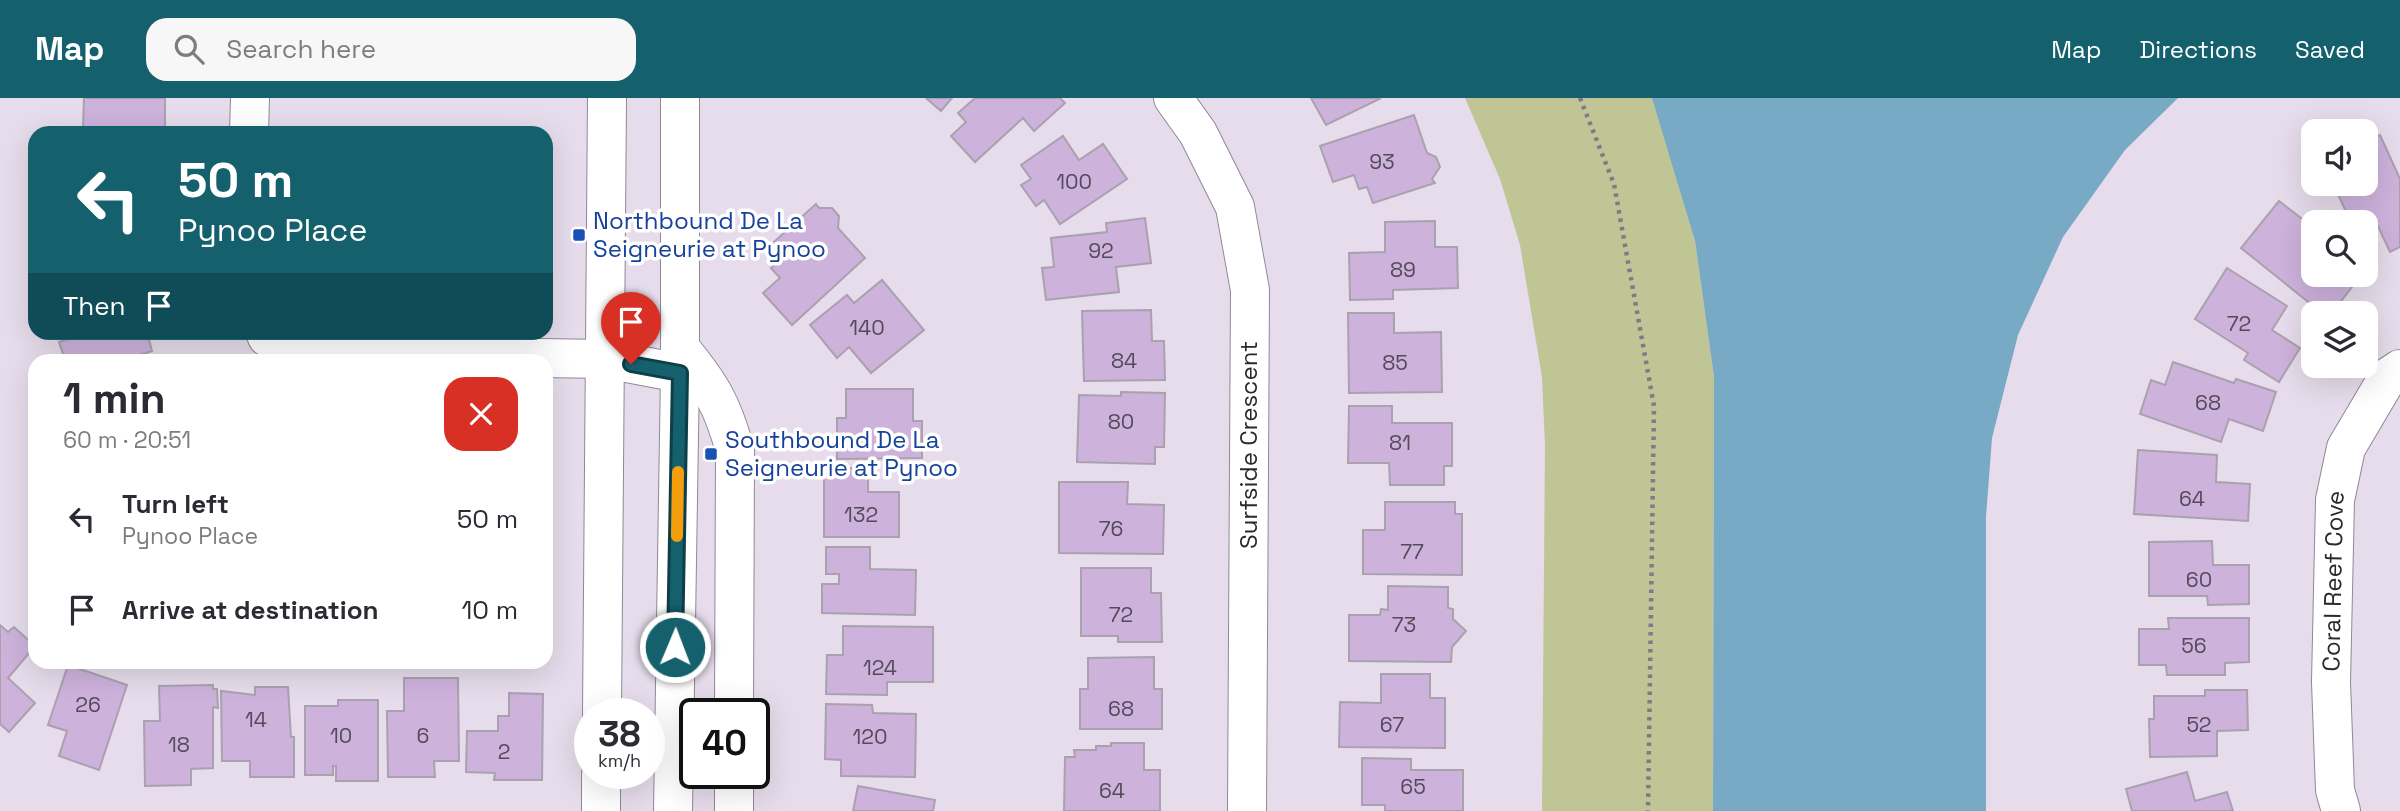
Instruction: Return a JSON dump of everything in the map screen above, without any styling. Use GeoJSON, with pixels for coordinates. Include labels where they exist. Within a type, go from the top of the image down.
{"type":"FeatureCollection","features":[{"type":"Feature","properties":{"kind":"street"},"geometry":{"type":"LineString","coordinates":[[250,98],[250,126]]}},
{"type":"Feature","properties":{"kind":"street"},"geometry":{"type":"LineString","coordinates":[[602,698],[607,98]]}},
{"type":"Feature","properties":{"kind":"street"},"geometry":{"type":"LineString","coordinates":[[673,811],[680,361],[680,98]]}},
{"type":"Feature","properties":{"kind":"street","name":"Surfside Crescent"},"geometry":{"type":"LineString","coordinates":[[1173,98],[1198,133],[1235,207],[1250,290],[1247,811]]}},
{"type":"Feature","properties":{"kind":"street"},"geometry":{"type":"LineString","coordinates":[[273,340],[303,354]]}},
{"type":"Feature","properties":{"kind":"street"},"geometry":{"type":"LineString","coordinates":[[553,358],[680,361],[703,376],[725,412],[735,451],[734,698]]}},
{"type":"Feature","properties":{"kind":"street","name":"Coral Reef Cove"},"geometry":{"type":"LineString","coordinates":[[2340,811],[2335,790],[2331,682],[2335,500],[2346,448],[2388,377],[2400,369]]}},
{"type":"Feature","properties":{"kind":"street"},"geometry":{"type":"LineString","coordinates":[[601,789],[601,811]]}},
{"type":"Feature","properties":{"kind":"street"},"geometry":{"type":"LineString","coordinates":[[734,789],[734,811]]}},
{"type":"Feature","properties":{"kind":"path"},"geometry":{"type":"LineString","coordinates":[[1580,98],[1614,184],[1654,406],[1648,811]]}},
{"type":"Feature","properties":{"kind":"green space"},"geometry":{"type":"Polygon","coordinates":[[[1465,98],[1652,98],[1657,110],[1695,241],[1714,377],[1713,811],[1542,811],[1545,445],[1542,377],[1520,245],[1500,179],[1465,98]]]}},
{"type":"Feature","properties":{"kind":"water"},"geometry":{"type":"Polygon","coordinates":[[[1652,98],[2178,98],[2125,150],[2063,237],[2018,335],[1992,438],[1986,517],[1986,811],[1713,811],[1714,377],[1695,241],[1652,98]]]}},
{"type":"Feature","properties":{"kind":"building"},"geometry":{"type":"Polygon","coordinates":[[[84,98],[165,98],[165,126],[83,126],[84,98]]]}},
{"type":"Feature","properties":{"kind":"building"},"geometry":{"type":"Polygon","coordinates":[[[926,98],[952,98],[941,111],[926,98]]]}},
{"type":"Feature","properties":{"kind":"building"},"geometry":{"type":"Polygon","coordinates":[[[975,98],[1060,98],[1065,103],[1034,131],[1023,118],[975,162],[951,136],[966,122],[958,113],[975,98]]]}},
{"type":"Feature","properties":{"kind":"building"},"geometry":{"type":"Polygon","coordinates":[[[1311,98],[1381,98],[1326,125],[1311,98]]]}},
{"type":"Feature","properties":{"kind":"building"},"geometry":{"type":"Polygon","coordinates":[[[1414,115],[1427,153],[1436,157],[1440,167],[1432,179],[1435,183],[1373,203],[1367,187],[1359,189],[1354,175],[1333,182],[1320,146],[1414,115]]]}},
{"type":"Feature","properties":{"kind":"building"},"geometry":{"type":"Polygon","coordinates":[[[2380,135],[2400,179],[2400,247],[2390,252],[2378,226],[2378,210],[2345,210],[2339,196],[2378,196],[2380,135]]]}},
{"type":"Feature","properties":{"kind":"building"},"geometry":{"type":"Polygon","coordinates":[[[1063,136],[1079,160],[1103,144],[1127,179],[1060,224],[1044,200],[1036,206],[1021,185],[1031,179],[1021,165],[1063,136]]]}},
{"type":"Feature","properties":{"kind":"building"},"geometry":{"type":"Polygon","coordinates":[[[2279,201],[2301,218],[2301,287],[2352,287],[2341,301],[2307,301],[2241,248],[2279,201]]]}},
{"type":"Feature","properties":{"kind":"building"},"geometry":{"type":"Polygon","coordinates":[[[816,204],[819,208],[832,208],[839,216],[838,228],[865,258],[792,325],[763,293],[780,278],[771,268],[777,263],[765,250],[816,204]]]}},
{"type":"Feature","properties":{"kind":"building"},"geometry":{"type":"Polygon","coordinates":[[[1145,218],[1151,263],[1116,267],[1119,292],[1046,300],[1042,268],[1054,267],[1051,238],[1107,232],[1106,223],[1145,218]]]}},
{"type":"Feature","properties":{"kind":"building"},"geometry":{"type":"Polygon","coordinates":[[[1435,221],[1435,247],[1457,247],[1458,288],[1393,290],[1393,299],[1350,300],[1349,253],[1385,252],[1385,222],[1435,221]]]}},
{"type":"Feature","properties":{"kind":"building"},"geometry":{"type":"Polygon","coordinates":[[[2227,268],[2287,306],[2272,330],[2300,348],[2279,382],[2244,360],[2248,353],[2195,319],[2227,268]]]}},
{"type":"Feature","properties":{"kind":"building"},"geometry":{"type":"Polygon","coordinates":[[[882,280],[924,330],[871,373],[849,347],[837,358],[810,325],[847,295],[854,303],[882,280]]]}},
{"type":"Feature","properties":{"kind":"building"},"geometry":{"type":"Polygon","coordinates":[[[1151,310],[1152,341],[1164,341],[1165,380],[1084,381],[1082,311],[1151,310]]]}},
{"type":"Feature","properties":{"kind":"building"},"geometry":{"type":"Polygon","coordinates":[[[1348,313],[1394,313],[1394,333],[1441,332],[1442,392],[1349,393],[1348,313]]]}},
{"type":"Feature","properties":{"kind":"building"},"geometry":{"type":"Polygon","coordinates":[[[149,340],[152,351],[142,354],[63,354],[59,342],[149,340]]]}},
{"type":"Feature","properties":{"kind":"building"},"geometry":{"type":"Polygon","coordinates":[[[2173,362],[2234,383],[2236,379],[2276,392],[2263,431],[2229,419],[2221,442],[2140,414],[2151,380],[2165,385],[2173,362]]]}},
{"type":"Feature","properties":{"kind":"building"},"geometry":{"type":"Polygon","coordinates":[[[846,389],[913,389],[913,421],[922,421],[922,458],[837,459],[837,418],[846,418],[846,389]]]}},
{"type":"Feature","properties":{"kind":"building"},"geometry":{"type":"Polygon","coordinates":[[[1121,392],[1165,393],[1164,447],[1155,447],[1155,464],[1077,462],[1079,395],[1121,396],[1121,392]]]}},
{"type":"Feature","properties":{"kind":"building"},"geometry":{"type":"Polygon","coordinates":[[[1349,406],[1392,406],[1392,423],[1452,423],[1452,466],[1444,466],[1444,485],[1390,485],[1389,463],[1348,463],[1349,406]]]}},
{"type":"Feature","properties":{"kind":"building"},"geometry":{"type":"Polygon","coordinates":[[[2138,450],[2217,455],[2216,482],[2250,484],[2248,521],[2134,514],[2138,450]]]}},
{"type":"Feature","properties":{"kind":"building"},"geometry":{"type":"Polygon","coordinates":[[[824,468],[868,468],[868,492],[899,492],[899,537],[824,537],[824,468]]]}},
{"type":"Feature","properties":{"kind":"building"},"geometry":{"type":"Polygon","coordinates":[[[1059,482],[1128,482],[1127,504],[1164,505],[1163,554],[1059,553],[1059,482]]]}},
{"type":"Feature","properties":{"kind":"building"},"geometry":{"type":"Polygon","coordinates":[[[1385,502],[1455,502],[1455,514],[1462,514],[1462,575],[1363,574],[1363,530],[1385,530],[1385,502]]]}},
{"type":"Feature","properties":{"kind":"building"},"geometry":{"type":"Polygon","coordinates":[[[2212,541],[2213,565],[2249,565],[2249,604],[2208,605],[2207,596],[2149,596],[2149,542],[2212,541]]]}},
{"type":"Feature","properties":{"kind":"building"},"geometry":{"type":"Polygon","coordinates":[[[826,547],[870,547],[870,569],[916,570],[915,615],[822,613],[822,584],[839,584],[839,574],[826,574],[826,547]]]}},
{"type":"Feature","properties":{"kind":"building"},"geometry":{"type":"Polygon","coordinates":[[[1081,568],[1151,568],[1151,593],[1161,593],[1162,642],[1118,642],[1118,636],[1081,636],[1081,568]]]}},
{"type":"Feature","properties":{"kind":"building"},"geometry":{"type":"Polygon","coordinates":[[[1388,586],[1448,587],[1448,608],[1453,609],[1453,619],[1466,631],[1452,647],[1451,662],[1349,661],[1349,615],[1380,615],[1381,609],[1388,610],[1388,586]]]}},
{"type":"Feature","properties":{"kind":"building"},"geometry":{"type":"Polygon","coordinates":[[[2168,618],[2249,618],[2249,662],[2225,663],[2225,675],[2167,675],[2166,665],[2139,665],[2139,629],[2169,629],[2168,618]]]}},
{"type":"Feature","properties":{"kind":"building"},"geometry":{"type":"Polygon","coordinates":[[[0,625],[8,632],[14,627],[28,640],[28,654],[8,678],[35,703],[9,732],[0,724],[0,625]]]}},
{"type":"Feature","properties":{"kind":"building"},"geometry":{"type":"Polygon","coordinates":[[[843,626],[933,627],[933,682],[887,682],[887,695],[826,694],[827,655],[843,655],[843,626]]]}},
{"type":"Feature","properties":{"kind":"building"},"geometry":{"type":"Polygon","coordinates":[[[1154,657],[1154,689],[1162,689],[1162,729],[1080,729],[1080,689],[1088,689],[1088,658],[1154,657]]]}},
{"type":"Feature","properties":{"kind":"building"},"geometry":{"type":"Polygon","coordinates":[[[67,669],[80,669],[127,685],[99,770],[59,756],[67,731],[48,725],[67,669]]]}},
{"type":"Feature","properties":{"kind":"building"},"geometry":{"type":"Polygon","coordinates":[[[1381,674],[1430,674],[1430,698],[1445,698],[1445,748],[1339,747],[1340,702],[1381,703],[1381,674]]]}},
{"type":"Feature","properties":{"kind":"building"},"geometry":{"type":"Polygon","coordinates":[[[404,678],[458,678],[459,761],[434,761],[435,777],[388,777],[387,711],[404,711],[404,678]]]}},
{"type":"Feature","properties":{"kind":"building"},"geometry":{"type":"Polygon","coordinates":[[[213,685],[213,689],[217,689],[218,708],[213,707],[213,768],[191,769],[191,785],[145,786],[144,721],[160,721],[159,686],[213,685]]]}},
{"type":"Feature","properties":{"kind":"building"},"geometry":{"type":"Polygon","coordinates":[[[255,687],[288,687],[291,737],[294,737],[294,777],[250,777],[250,761],[222,761],[221,691],[255,695],[255,687]]]}},
{"type":"Feature","properties":{"kind":"building"},"geometry":{"type":"Polygon","coordinates":[[[2205,690],[2247,690],[2248,730],[2217,731],[2217,756],[2150,757],[2149,719],[2154,719],[2154,696],[2205,696],[2205,690]]]}},
{"type":"Feature","properties":{"kind":"building"},"geometry":{"type":"Polygon","coordinates":[[[509,693],[543,694],[542,780],[494,780],[495,773],[466,772],[467,731],[498,731],[498,716],[509,716],[509,693]]]}},
{"type":"Feature","properties":{"kind":"building"},"geometry":{"type":"Polygon","coordinates":[[[338,700],[378,700],[378,781],[336,781],[336,766],[333,766],[333,775],[305,775],[305,706],[338,706],[338,700]]]}},
{"type":"Feature","properties":{"kind":"building"},"geometry":{"type":"Polygon","coordinates":[[[826,704],[872,705],[873,713],[916,714],[915,777],[841,776],[841,760],[825,759],[826,704]]]}},
{"type":"Feature","properties":{"kind":"building"},"geometry":{"type":"Polygon","coordinates":[[[1111,743],[1144,743],[1144,770],[1160,770],[1160,811],[1064,811],[1065,757],[1075,757],[1074,750],[1096,750],[1096,746],[1111,746],[1111,743]]]}},
{"type":"Feature","properties":{"kind":"building"},"geometry":{"type":"Polygon","coordinates":[[[1362,758],[1411,759],[1411,770],[1463,770],[1463,811],[1385,811],[1385,805],[1362,805],[1362,758]]]}},
{"type":"Feature","properties":{"kind":"building"},"geometry":{"type":"Polygon","coordinates":[[[2187,772],[2195,801],[2227,792],[2233,811],[2132,811],[2126,789],[2187,772]]]}},
{"type":"Feature","properties":{"kind":"building"},"geometry":{"type":"Polygon","coordinates":[[[858,786],[935,800],[933,811],[853,811],[858,786]]]}},
{"type":"Feature","properties":{"kind":"slow traffic"},"geometry":{"type":"LineString","coordinates":[[677,536],[678,472]]}},
{"type":"Feature","properties":{"kind":"place","name":"Northbound De La Seigneurie at Pynoo"},"geometry":{"type":"Point","coordinates":[579,235]}},
{"type":"Feature","properties":{"kind":"place","name":"Southbound De La Seigneurie at Pynoo"},"geometry":{"type":"Point","coordinates":[711,454]}},
{"type":"Feature","properties":{"kind":"route"},"geometry":{"type":"LineString","coordinates":[[631,364],[680,373],[675,647]]}}]}
